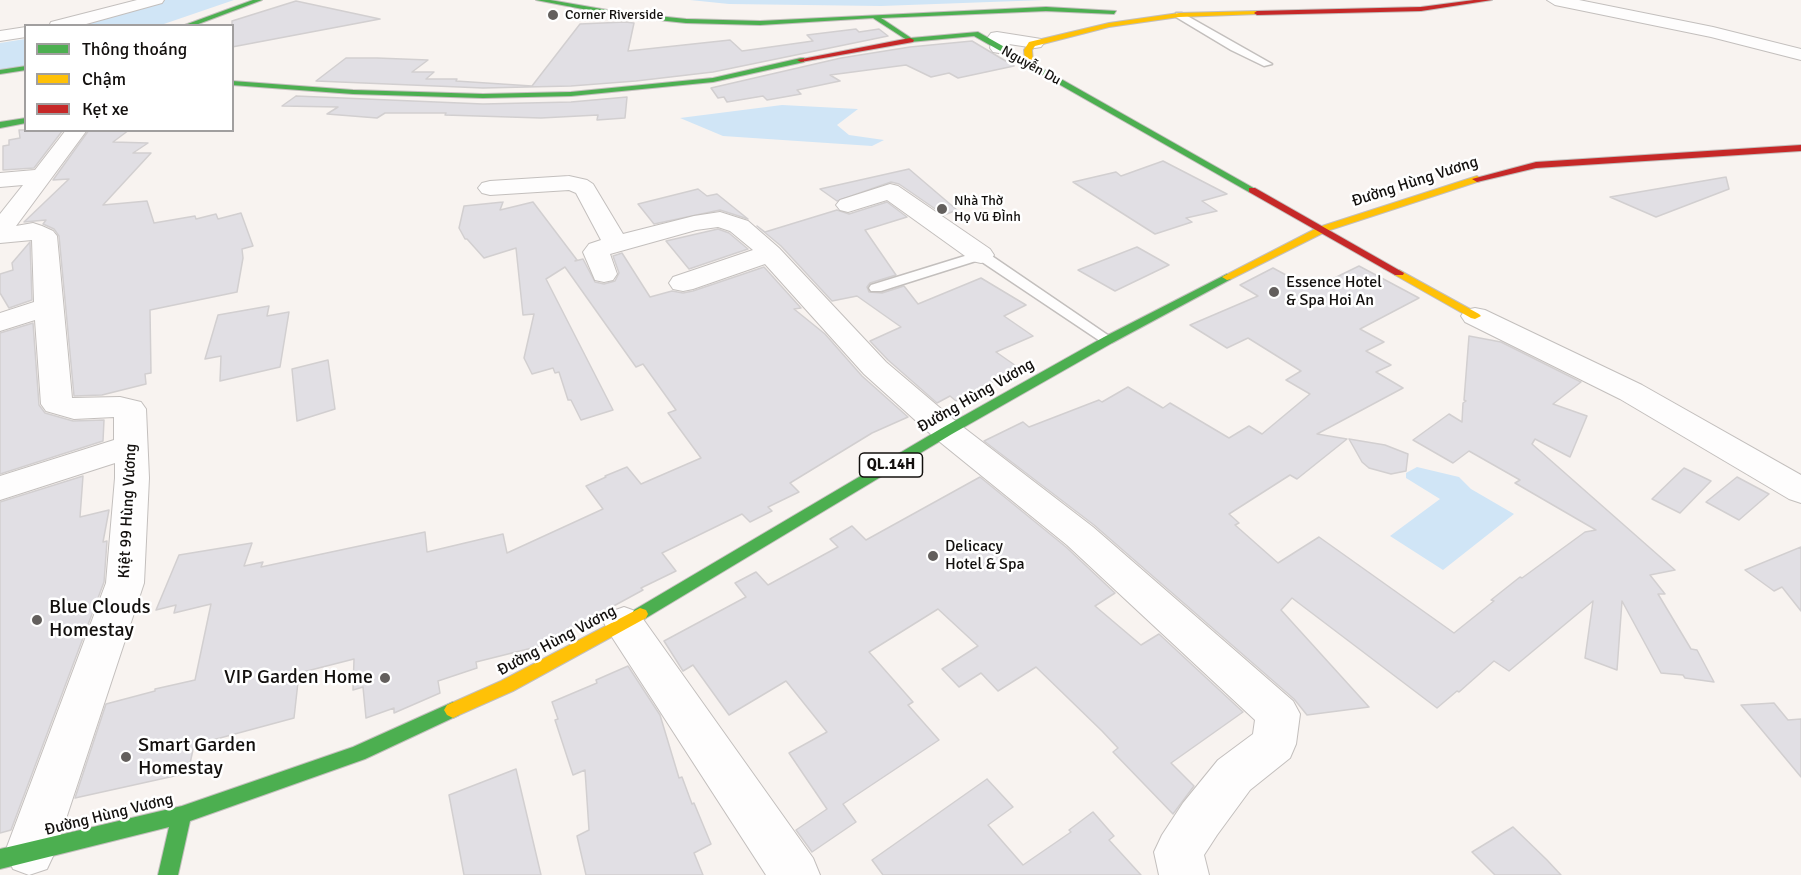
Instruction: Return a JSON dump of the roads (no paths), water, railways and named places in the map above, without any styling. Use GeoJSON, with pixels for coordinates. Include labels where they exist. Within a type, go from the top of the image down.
{"type":"FeatureCollection","features":[{"type":"Feature","properties":{"kind":"street"},"geometry":{"type":"LineString","coordinates":[[65,24],[156,0]]}},
{"type":"Feature","properties":{"kind":"street"},"geometry":{"type":"LineString","coordinates":[[191,24],[259,0]]}},
{"type":"Feature","properties":{"kind":"street"},"geometry":{"type":"LineString","coordinates":[[539,0],[619,14],[686,21],[760,22],[1046,9],[1179,15],[1421,9],[1489,0]]}},
{"type":"Feature","properties":{"kind":"street"},"geometry":{"type":"LineString","coordinates":[[1555,0],[1713,32],[1801,55]]}},
{"type":"Feature","properties":{"kind":"street"},"geometry":{"type":"LineString","coordinates":[[999,48],[998,37],[1035,43],[1109,25],[1179,15]]}},
{"type":"Feature","properties":{"kind":"street"},"geometry":{"type":"LineString","coordinates":[[874,16],[910,40]]}},
{"type":"Feature","properties":{"kind":"street"},"geometry":{"type":"LineString","coordinates":[[0,36],[24,32]]}},
{"type":"Feature","properties":{"kind":"street","name":"Nguyễn Du"},"geometry":{"type":"LineString","coordinates":[[234,83],[317,91],[411,94],[529,95],[593,92],[713,80],[831,53],[910,40],[975,34],[1029,62],[1051,77],[1475,316]]}},
{"type":"Feature","properties":{"kind":"street"},"geometry":{"type":"LineString","coordinates":[[1029,62],[1028,50],[1035,43]]}},
{"type":"Feature","properties":{"kind":"street"},"geometry":{"type":"LineString","coordinates":[[0,72],[24,68]]}},
{"type":"Feature","properties":{"kind":"street"},"geometry":{"type":"LineString","coordinates":[[0,125],[24,120]]}},
{"type":"Feature","properties":{"kind":"street"},"geometry":{"type":"LineString","coordinates":[[11,232],[41,176],[75,132]]}},
{"type":"Feature","properties":{"kind":"street","name":"Đường Hùng Vương"},"geometry":{"type":"LineString","coordinates":[[15,856],[182,815],[358,753],[507,687],[624,623],[947,430],[1108,340],[1323,229],[1479,178],[1536,165],[1801,148]]}},
{"type":"Feature","properties":{"kind":"street"},"geometry":{"type":"LineString","coordinates":[[0,180],[41,176]]}},
{"type":"Feature","properties":{"kind":"street"},"geometry":{"type":"LineString","coordinates":[[490,188],[579,184],[585,189],[616,244]]}},
{"type":"Feature","properties":{"kind":"street"},"geometry":{"type":"LineString","coordinates":[[848,205],[890,191],[981,255]]}},
{"type":"Feature","properties":{"kind":"street"},"geometry":{"type":"LineString","coordinates":[[604,273],[596,252],[598,249],[720,219],[740,226],[777,262],[875,368],[947,430],[1080,536],[1278,714],[1274,744],[1234,775],[1200,819],[1179,852],[1184,875]]}},
{"type":"Feature","properties":{"kind":"street","name":"Kiệt 99 Hùng Vương"},"geometry":{"type":"LineString","coordinates":[[11,232],[44,236],[57,404],[74,409],[120,407],[130,409],[132,446],[125,583],[15,856]]}},
{"type":"Feature","properties":{"kind":"street"},"geometry":{"type":"LineString","coordinates":[[683,283],[777,262]]}},
{"type":"Feature","properties":{"kind":"street"},"geometry":{"type":"LineString","coordinates":[[708,297],[777,262]]}},
{"type":"Feature","properties":{"kind":"street"},"geometry":{"type":"LineString","coordinates":[[0,322],[48,307]]}},
{"type":"Feature","properties":{"kind":"street"},"geometry":{"type":"LineString","coordinates":[[1475,316],[1631,392],[1801,491]]}},
{"type":"Feature","properties":{"kind":"street"},"geometry":{"type":"LineString","coordinates":[[0,488],[132,446]]}},
{"type":"Feature","properties":{"kind":"street"},"geometry":{"type":"LineString","coordinates":[[624,623],[795,875]]}},
{"type":"Feature","properties":{"kind":"street"},"geometry":{"type":"LineString","coordinates":[[168,875],[182,815]]}},
{"type":"Feature","properties":{"kind":"lane"},"geometry":{"type":"LineString","coordinates":[[1179,15],[1234,48],[1267,64]]}},
{"type":"Feature","properties":{"kind":"lane"},"geometry":{"type":"LineString","coordinates":[[876,288],[981,255],[1108,340]]}},
{"type":"Feature","properties":{"kind":"water"},"geometry":{"type":"Polygon","coordinates":[[[163,0],[234,0],[164,24],[83,24],[163,0]]]}},
{"type":"Feature","properties":{"kind":"water"},"geometry":{"type":"Polygon","coordinates":[[[690,0],[1045,0],[881,6],[729,4],[690,0]]]}},
{"type":"Feature","properties":{"kind":"water"},"geometry":{"type":"Polygon","coordinates":[[[24,39],[24,66],[0,70],[0,43],[24,39]]]}},
{"type":"Feature","properties":{"kind":"water"},"geometry":{"type":"Polygon","coordinates":[[[782,105],[858,109],[837,125],[849,135],[884,140],[872,146],[723,136],[680,118],[782,105]]]}},
{"type":"Feature","properties":{"kind":"water"},"geometry":{"type":"Polygon","coordinates":[[[1417,467],[1459,477],[1471,489],[1514,514],[1443,570],[1390,536],[1440,499],[1406,478],[1406,473],[1417,467]]]}},
{"type":"Feature","properties":{"kind":"place","name":"Corner Riverside"},"geometry":{"type":"Point","coordinates":[553,15]}},
{"type":"Feature","properties":{"kind":"place","name":"Nhà Thờ Họ Vũ ĐÌnh"},"geometry":{"type":"Point","coordinates":[942,209]}},
{"type":"Feature","properties":{"kind":"place","name":"Essence Hotel & Spa Hoi An"},"geometry":{"type":"Point","coordinates":[1274,292]}},
{"type":"Feature","properties":{"kind":"place","name":"Delicacy Hotel & Spa"},"geometry":{"type":"Point","coordinates":[933,556]}},
{"type":"Feature","properties":{"kind":"place","name":"Blue Clouds Homestay"},"geometry":{"type":"Point","coordinates":[37,620]}},
{"type":"Feature","properties":{"kind":"place","name":"VIP Garden Home"},"geometry":{"type":"Point","coordinates":[385,678]}},
{"type":"Feature","properties":{"kind":"place","name":"Smart Garden Homestay"},"geometry":{"type":"Point","coordinates":[126,757]}}]}
